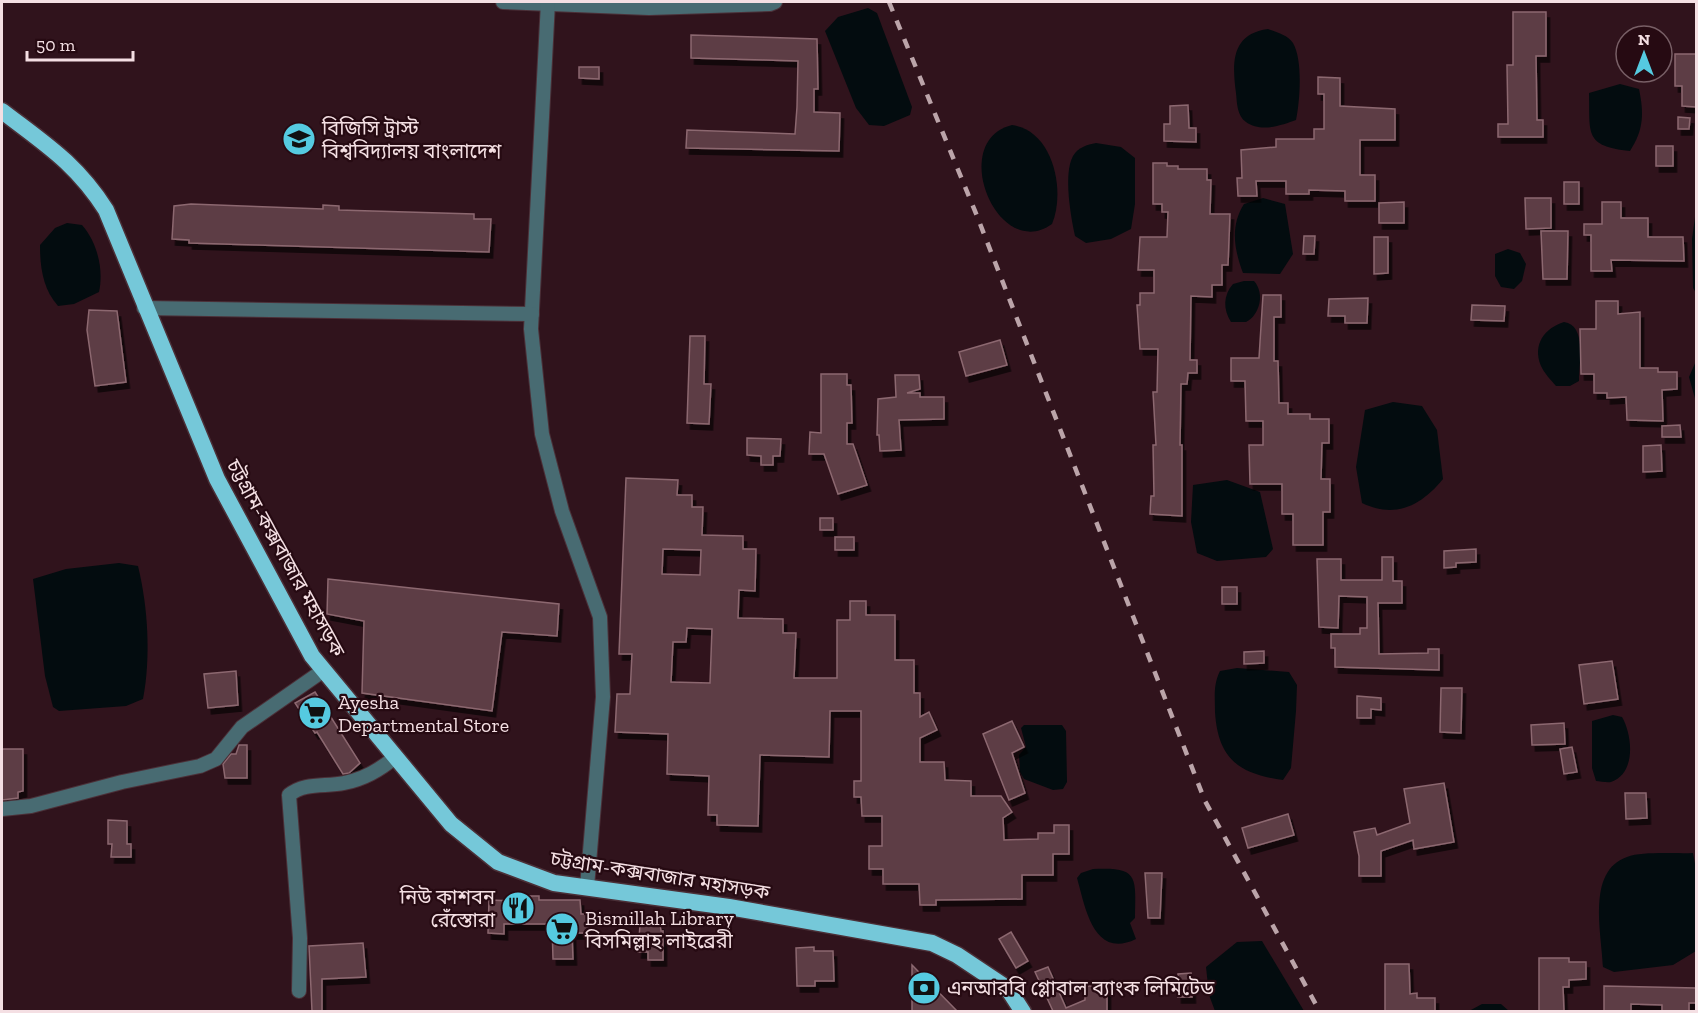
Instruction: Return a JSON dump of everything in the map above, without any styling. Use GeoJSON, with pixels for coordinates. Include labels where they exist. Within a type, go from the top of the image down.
{"type":"FeatureCollection","features":[{"type":"Feature","properties":{"kind":"highway","name":"চট্টগ্রাম-কক্সবাজার মহাসড়ক"},"geometry":{"type":"LineString","coordinates":[[2,111],[55,150],[89,183],[106,210],[144,308],[217,479],[312,656],[451,824],[498,862],[554,883],[729,907],[932,943],[957,955],[1008,989],[1023,1011]]}},
{"type":"Feature","properties":{"kind":"street"},"geometry":{"type":"LineString","coordinates":[[503,2],[548,2],[649,8],[775,2]]}},
{"type":"Feature","properties":{"kind":"street"},"geometry":{"type":"LineString","coordinates":[[548,2],[531,329],[542,434],[562,511],[600,617],[603,697],[587,887]]}},
{"type":"Feature","properties":{"kind":"street"},"geometry":{"type":"LineString","coordinates":[[144,308],[532,314]]}},
{"type":"Feature","properties":{"kind":"street"},"geometry":{"type":"LineString","coordinates":[[2,809],[31,806],[122,782],[200,766],[216,759],[242,727],[324,670]]}},
{"type":"Feature","properties":{"kind":"street"},"geometry":{"type":"LineString","coordinates":[[299,991],[300,938],[289,795],[298,788],[344,783],[376,773],[395,757]]}},
{"type":"Feature","properties":{"kind":"shaded area"},"geometry":{"type":"Polygon","coordinates":[[[868,8],[877,13],[912,107],[910,115],[884,126],[869,125],[856,108],[825,31],[838,17],[868,8]]]}},
{"type":"Feature","properties":{"kind":"shaded area"},"geometry":{"type":"Polygon","coordinates":[[[1268,29],[1291,40],[1296,50],[1299,70],[1299,102],[1296,120],[1265,128],[1246,122],[1239,113],[1234,71],[1237,52],[1241,44],[1256,32],[1268,29]]]}},
{"type":"Feature","properties":{"kind":"shaded area"},"geometry":{"type":"Polygon","coordinates":[[[1620,84],[1639,89],[1642,121],[1638,136],[1630,151],[1604,146],[1593,136],[1589,119],[1589,93],[1620,84]]]}},
{"type":"Feature","properties":{"kind":"shaded area"},"geometry":{"type":"Polygon","coordinates":[[[1012,125],[1026,129],[1038,138],[1053,164],[1056,179],[1056,210],[1052,224],[1032,232],[1014,227],[998,214],[987,195],[982,174],[983,153],[993,135],[1012,125]]]}},
{"type":"Feature","properties":{"kind":"shaded area"},"geometry":{"type":"Polygon","coordinates":[[[1096,143],[1121,147],[1135,158],[1135,204],[1131,229],[1111,239],[1086,243],[1075,236],[1068,184],[1070,164],[1077,150],[1096,143]]]}},
{"type":"Feature","properties":{"kind":"shaded area"},"geometry":{"type":"Polygon","coordinates":[[[1263,198],[1285,204],[1293,254],[1280,274],[1243,273],[1237,255],[1235,229],[1240,212],[1244,204],[1263,198]]]}},
{"type":"Feature","properties":{"kind":"shaded area"},"geometry":{"type":"Polygon","coordinates":[[[1696,210],[1696,293],[1693,288],[1692,239],[1696,210]]]}},
{"type":"Feature","properties":{"kind":"shaded area"},"geometry":{"type":"Polygon","coordinates":[[[67,223],[82,225],[92,239],[101,274],[99,292],[74,304],[58,306],[43,278],[40,245],[55,228],[67,223]]]}},
{"type":"Feature","properties":{"kind":"shaded area"},"geometry":{"type":"Polygon","coordinates":[[[1508,249],[1520,253],[1526,264],[1522,281],[1514,289],[1501,287],[1495,276],[1495,254],[1508,249]]]}},
{"type":"Feature","properties":{"kind":"shaded area"},"geometry":{"type":"Polygon","coordinates":[[[1254,281],[1257,286],[1260,297],[1258,309],[1246,322],[1231,322],[1225,308],[1227,293],[1233,284],[1254,281]]]}},
{"type":"Feature","properties":{"kind":"shaded area"},"geometry":{"type":"Polygon","coordinates":[[[1564,322],[1576,330],[1579,337],[1579,381],[1570,386],[1556,386],[1542,369],[1538,351],[1539,344],[1546,333],[1564,322]]]}},
{"type":"Feature","properties":{"kind":"shaded area"},"geometry":{"type":"Polygon","coordinates":[[[1696,361],[1696,402],[1689,377],[1696,361]]]}},
{"type":"Feature","properties":{"kind":"shaded area"},"geometry":{"type":"Polygon","coordinates":[[[1393,402],[1422,406],[1437,430],[1443,479],[1416,503],[1396,510],[1385,510],[1362,503],[1356,467],[1365,410],[1393,402]]]}},
{"type":"Feature","properties":{"kind":"shaded area"},"geometry":{"type":"Polygon","coordinates":[[[1227,480],[1260,492],[1273,549],[1266,557],[1217,561],[1197,553],[1191,522],[1193,485],[1227,480]]]}},
{"type":"Feature","properties":{"kind":"shaded area"},"geometry":{"type":"Polygon","coordinates":[[[119,563],[138,566],[141,582],[148,649],[143,699],[126,706],[59,711],[53,707],[45,676],[33,579],[66,569],[119,563]]]}},
{"type":"Feature","properties":{"kind":"shaded area"},"geometry":{"type":"Polygon","coordinates":[[[1237,668],[1289,672],[1297,685],[1291,768],[1283,780],[1243,768],[1226,753],[1221,742],[1215,712],[1216,681],[1220,671],[1237,668]]]}},
{"type":"Feature","properties":{"kind":"shaded area"},"geometry":{"type":"Polygon","coordinates":[[[1613,715],[1622,717],[1625,724],[1630,743],[1629,762],[1619,777],[1611,782],[1596,781],[1592,768],[1592,721],[1613,715]]]}},
{"type":"Feature","properties":{"kind":"shaded area"},"geometry":{"type":"Polygon","coordinates":[[[1024,725],[1062,725],[1066,731],[1067,782],[1063,789],[1053,790],[1024,779],[1020,772],[1019,755],[1026,747],[1021,728],[1024,725]]]}},
{"type":"Feature","properties":{"kind":"shaded area"},"geometry":{"type":"Polygon","coordinates":[[[1693,853],[1696,869],[1696,951],[1673,965],[1614,972],[1603,967],[1599,905],[1606,875],[1614,864],[1634,855],[1693,853]]]}},
{"type":"Feature","properties":{"kind":"shaded area"},"geometry":{"type":"Polygon","coordinates":[[[1093,869],[1119,870],[1131,877],[1135,892],[1135,918],[1130,923],[1136,939],[1121,944],[1110,942],[1093,927],[1077,878],[1081,873],[1093,869]]]}},
{"type":"Feature","properties":{"kind":"shaded area"},"geometry":{"type":"Polygon","coordinates":[[[1262,941],[1304,1011],[1215,1011],[1209,995],[1206,967],[1237,942],[1262,941]]]}},
{"type":"Feature","properties":{"kind":"shaded area"},"geometry":{"type":"Polygon","coordinates":[[[1482,1004],[1501,1004],[1509,1011],[1469,1011],[1482,1004]]]}},
{"type":"Feature","properties":{"kind":"building"},"geometry":{"type":"Polygon","coordinates":[[[1513,12],[1546,12],[1546,56],[1536,56],[1537,120],[1543,120],[1543,137],[1498,137],[1498,124],[1508,124],[1507,65],[1513,65],[1513,12]]]}},
{"type":"Feature","properties":{"kind":"building"},"geometry":{"type":"Polygon","coordinates":[[[691,35],[817,39],[818,89],[814,89],[814,112],[840,113],[839,151],[686,148],[687,130],[795,134],[797,107],[798,61],[691,58],[691,35]]]}},
{"type":"Feature","properties":{"kind":"building"},"geometry":{"type":"Polygon","coordinates":[[[1675,54],[1696,54],[1696,107],[1682,106],[1682,86],[1675,86],[1675,54]]]}},
{"type":"Feature","properties":{"kind":"building"},"geometry":{"type":"Polygon","coordinates":[[[579,67],[599,67],[599,79],[579,78],[579,67]]]}},
{"type":"Feature","properties":{"kind":"building"},"geometry":{"type":"Polygon","coordinates":[[[1318,77],[1340,78],[1340,106],[1395,109],[1395,140],[1360,140],[1360,175],[1375,175],[1375,201],[1345,201],[1345,191],[1309,190],[1309,194],[1286,194],[1286,181],[1256,181],[1257,196],[1238,196],[1237,178],[1242,178],[1241,150],[1276,147],[1276,139],[1314,139],[1314,129],[1324,129],[1324,94],[1318,94],[1318,77]]]}},
{"type":"Feature","properties":{"kind":"building"},"geometry":{"type":"Polygon","coordinates":[[[1188,105],[1189,128],[1196,128],[1196,142],[1164,141],[1164,124],[1170,124],[1170,106],[1188,105]]]}},
{"type":"Feature","properties":{"kind":"building"},"geometry":{"type":"Polygon","coordinates":[[[1678,117],[1690,118],[1689,129],[1678,129],[1678,117]]]}},
{"type":"Feature","properties":{"kind":"building"},"geometry":{"type":"Polygon","coordinates":[[[1656,146],[1673,146],[1673,166],[1656,166],[1656,146]]]}},
{"type":"Feature","properties":{"kind":"building"},"geometry":{"type":"Polygon","coordinates":[[[1153,163],[1167,163],[1167,166],[1178,166],[1178,169],[1207,169],[1207,180],[1211,180],[1210,214],[1230,214],[1228,265],[1222,265],[1222,285],[1212,285],[1212,297],[1191,296],[1190,360],[1197,360],[1197,373],[1188,373],[1187,384],[1181,384],[1182,516],[1150,514],[1151,496],[1154,496],[1153,445],[1156,445],[1153,392],[1157,392],[1158,349],[1140,349],[1137,305],[1140,305],[1140,293],[1154,293],[1154,270],[1138,270],[1140,237],[1167,237],[1168,212],[1162,212],[1162,204],[1153,204],[1153,163]]]}},
{"type":"Feature","properties":{"kind":"building"},"geometry":{"type":"Polygon","coordinates":[[[1564,182],[1579,182],[1579,204],[1564,204],[1564,182]]]}},
{"type":"Feature","properties":{"kind":"building"},"geometry":{"type":"Polygon","coordinates":[[[1525,198],[1551,198],[1551,228],[1526,229],[1525,198]]]}},
{"type":"Feature","properties":{"kind":"building"},"geometry":{"type":"Polygon","coordinates":[[[1404,202],[1404,223],[1379,223],[1379,203],[1404,202]]]}},
{"type":"Feature","properties":{"kind":"building"},"geometry":{"type":"Polygon","coordinates":[[[1602,202],[1621,202],[1621,218],[1648,218],[1648,237],[1683,237],[1684,261],[1611,260],[1612,271],[1591,271],[1591,235],[1584,235],[1584,224],[1602,224],[1602,202]]]}},
{"type":"Feature","properties":{"kind":"building"},"geometry":{"type":"Polygon","coordinates":[[[191,204],[323,209],[323,205],[339,206],[339,210],[474,214],[474,219],[491,219],[489,252],[189,243],[189,240],[172,239],[174,206],[191,204]]]}},
{"type":"Feature","properties":{"kind":"building"},"geometry":{"type":"Polygon","coordinates":[[[1541,231],[1568,231],[1567,279],[1543,279],[1541,231]]]}},
{"type":"Feature","properties":{"kind":"building"},"geometry":{"type":"Polygon","coordinates":[[[1304,236],[1315,236],[1314,254],[1303,254],[1304,236]]]}},
{"type":"Feature","properties":{"kind":"building"},"geometry":{"type":"Polygon","coordinates":[[[1374,237],[1388,237],[1388,273],[1374,274],[1374,237]]]}},
{"type":"Feature","properties":{"kind":"building"},"geometry":{"type":"Polygon","coordinates":[[[1263,295],[1281,295],[1281,317],[1274,317],[1274,361],[1278,361],[1279,403],[1288,403],[1288,414],[1310,414],[1310,419],[1329,419],[1329,443],[1322,443],[1321,479],[1330,479],[1330,512],[1323,512],[1323,545],[1293,545],[1293,514],[1282,514],[1282,484],[1250,484],[1249,445],[1263,445],[1263,421],[1246,421],[1245,381],[1231,381],[1231,358],[1259,358],[1263,295]]]}},
{"type":"Feature","properties":{"kind":"building"},"geometry":{"type":"Polygon","coordinates":[[[1368,298],[1367,323],[1345,323],[1345,316],[1328,316],[1329,299],[1368,298]]]}},
{"type":"Feature","properties":{"kind":"building"},"geometry":{"type":"Polygon","coordinates":[[[1596,301],[1618,301],[1618,314],[1640,312],[1640,368],[1658,368],[1658,372],[1677,372],[1677,389],[1662,390],[1663,421],[1627,420],[1626,397],[1607,398],[1607,393],[1594,393],[1594,374],[1581,374],[1580,329],[1596,329],[1596,301]]]}},
{"type":"Feature","properties":{"kind":"building"},"geometry":{"type":"Polygon","coordinates":[[[1472,305],[1505,306],[1504,321],[1471,320],[1472,305]]]}},
{"type":"Feature","properties":{"kind":"building"},"geometry":{"type":"Polygon","coordinates":[[[89,310],[117,311],[126,382],[95,386],[87,330],[89,310]]]}},
{"type":"Feature","properties":{"kind":"building"},"geometry":{"type":"Polygon","coordinates":[[[690,336],[705,336],[704,384],[711,384],[709,424],[687,423],[690,336]]]}},
{"type":"Feature","properties":{"kind":"building"},"geometry":{"type":"Polygon","coordinates":[[[1000,340],[1007,365],[966,376],[959,352],[1000,340]]]}},
{"type":"Feature","properties":{"kind":"building"},"geometry":{"type":"Polygon","coordinates":[[[821,374],[847,374],[847,385],[851,385],[852,423],[847,423],[847,444],[853,444],[867,485],[838,494],[824,454],[809,454],[810,432],[821,433],[821,374]]]}},
{"type":"Feature","properties":{"kind":"building"},"geometry":{"type":"Polygon","coordinates":[[[895,375],[919,375],[920,389],[907,393],[920,393],[920,397],[944,397],[944,419],[899,420],[901,450],[880,451],[879,435],[877,435],[878,399],[896,397],[895,375]]]}},
{"type":"Feature","properties":{"kind":"building"},"geometry":{"type":"Polygon","coordinates":[[[1680,425],[1681,437],[1662,437],[1662,426],[1680,425]]]}},
{"type":"Feature","properties":{"kind":"building"},"geometry":{"type":"Polygon","coordinates":[[[747,438],[781,439],[780,456],[773,456],[773,465],[761,465],[761,456],[747,455],[747,438]]]}},
{"type":"Feature","properties":{"kind":"building"},"geometry":{"type":"Polygon","coordinates":[[[1661,445],[1662,471],[1643,472],[1643,446],[1661,445]]]}},
{"type":"Feature","properties":{"kind":"building"},"geometry":{"type":"Polygon","coordinates":[[[626,478],[678,480],[677,495],[692,495],[692,507],[703,507],[702,535],[743,536],[743,549],[756,549],[755,591],[739,590],[738,618],[783,619],[783,633],[796,633],[794,678],[837,678],[837,620],[850,620],[850,601],[866,601],[866,615],[895,615],[895,660],[914,660],[914,693],[920,693],[920,717],[929,712],[937,730],[920,738],[920,762],[944,762],[945,780],[971,781],[971,796],[1001,796],[1012,812],[1003,818],[1004,840],[1038,839],[1038,833],[1054,833],[1054,825],[1069,825],[1069,854],[1053,854],[1053,875],[1022,875],[1022,899],[936,900],[936,905],[920,905],[919,884],[883,884],[883,869],[869,869],[869,846],[882,846],[882,816],[862,816],[861,797],[854,797],[854,781],[861,781],[861,711],[830,711],[829,757],[760,755],[758,826],[717,825],[717,815],[708,815],[709,776],[667,774],[668,734],[615,732],[617,694],[630,694],[632,654],[619,654],[626,478]],[[663,549],[662,574],[700,575],[701,550],[663,549]],[[687,628],[686,642],[673,642],[671,682],[710,683],[712,629],[687,628]]]}},
{"type":"Feature","properties":{"kind":"building"},"geometry":{"type":"Polygon","coordinates":[[[820,518],[833,518],[833,530],[820,530],[820,518]]]}},
{"type":"Feature","properties":{"kind":"building"},"geometry":{"type":"Polygon","coordinates":[[[835,537],[854,537],[854,550],[835,550],[835,537]]]}},
{"type":"Feature","properties":{"kind":"building"},"geometry":{"type":"Polygon","coordinates":[[[1476,549],[1476,562],[1456,563],[1456,567],[1444,568],[1444,551],[1476,549]]]}},
{"type":"Feature","properties":{"kind":"building"},"geometry":{"type":"Polygon","coordinates":[[[1382,557],[1393,557],[1393,581],[1402,581],[1402,603],[1378,603],[1379,654],[1428,653],[1428,649],[1439,649],[1439,670],[1335,667],[1335,648],[1331,648],[1331,634],[1360,634],[1360,628],[1367,628],[1367,597],[1339,596],[1338,628],[1319,627],[1317,559],[1341,559],[1341,580],[1382,580],[1382,557]]]}},
{"type":"Feature","properties":{"kind":"building"},"geometry":{"type":"Polygon","coordinates":[[[328,579],[559,604],[557,636],[502,632],[492,711],[362,693],[364,621],[327,614],[328,579]]]}},
{"type":"Feature","properties":{"kind":"building"},"geometry":{"type":"Polygon","coordinates":[[[1222,587],[1237,587],[1237,604],[1222,604],[1222,587]]]}},
{"type":"Feature","properties":{"kind":"building"},"geometry":{"type":"Polygon","coordinates":[[[1264,651],[1264,663],[1244,664],[1244,652],[1264,651]]]}},
{"type":"Feature","properties":{"kind":"building"},"geometry":{"type":"Polygon","coordinates":[[[1612,661],[1618,699],[1584,704],[1579,665],[1612,661]]]}},
{"type":"Feature","properties":{"kind":"building"},"geometry":{"type":"Polygon","coordinates":[[[236,671],[238,705],[208,708],[204,674],[236,671]]]}},
{"type":"Feature","properties":{"kind":"building"},"geometry":{"type":"Polygon","coordinates":[[[1441,688],[1462,688],[1461,733],[1440,732],[1441,688]]]}},
{"type":"Feature","properties":{"kind":"building"},"geometry":{"type":"Polygon","coordinates":[[[315,692],[360,763],[349,773],[343,774],[317,732],[315,733],[295,703],[315,692]]]}},
{"type":"Feature","properties":{"kind":"building"},"geometry":{"type":"Polygon","coordinates":[[[1357,696],[1381,698],[1381,710],[1371,709],[1371,718],[1357,718],[1357,696]]]}},
{"type":"Feature","properties":{"kind":"building"},"geometry":{"type":"Polygon","coordinates":[[[1012,721],[1024,747],[1012,753],[1025,793],[1009,800],[983,734],[1012,721]]]}},
{"type":"Feature","properties":{"kind":"building"},"geometry":{"type":"Polygon","coordinates":[[[1564,723],[1565,744],[1532,745],[1531,725],[1564,723]]]}},
{"type":"Feature","properties":{"kind":"building"},"geometry":{"type":"Polygon","coordinates":[[[239,745],[247,745],[247,778],[225,778],[223,764],[231,754],[236,754],[239,745]]]}},
{"type":"Feature","properties":{"kind":"building"},"geometry":{"type":"Polygon","coordinates":[[[1572,747],[1577,772],[1564,774],[1560,749],[1572,747]]]}},
{"type":"Feature","properties":{"kind":"building"},"geometry":{"type":"Polygon","coordinates":[[[2,749],[23,749],[23,791],[18,792],[18,798],[2,800],[2,749]]]}},
{"type":"Feature","properties":{"kind":"building"},"geometry":{"type":"Polygon","coordinates":[[[1444,783],[1454,842],[1414,849],[1413,840],[1381,851],[1381,876],[1359,876],[1359,856],[1354,832],[1375,828],[1377,835],[1410,823],[1404,789],[1444,783]]]}},
{"type":"Feature","properties":{"kind":"building"},"geometry":{"type":"Polygon","coordinates":[[[1625,793],[1646,793],[1647,818],[1626,819],[1625,793]]]}},
{"type":"Feature","properties":{"kind":"building"},"geometry":{"type":"Polygon","coordinates":[[[1288,814],[1294,835],[1248,848],[1242,828],[1288,814]]]}},
{"type":"Feature","properties":{"kind":"building"},"geometry":{"type":"Polygon","coordinates":[[[108,820],[127,821],[127,844],[131,844],[131,857],[111,857],[112,844],[108,844],[108,820]]]}},
{"type":"Feature","properties":{"kind":"building"},"geometry":{"type":"Polygon","coordinates":[[[1145,873],[1162,873],[1160,918],[1148,918],[1145,873]]]}},
{"type":"Feature","properties":{"kind":"building"},"geometry":{"type":"Polygon","coordinates":[[[514,896],[539,896],[539,900],[580,900],[581,914],[590,914],[590,933],[572,933],[573,959],[553,959],[552,924],[504,924],[504,934],[488,933],[489,900],[513,901],[514,896]]]}},
{"type":"Feature","properties":{"kind":"building"},"geometry":{"type":"Polygon","coordinates":[[[660,924],[661,931],[663,931],[663,960],[648,960],[648,952],[638,952],[640,925],[660,924]]]}},
{"type":"Feature","properties":{"kind":"building"},"geometry":{"type":"Polygon","coordinates":[[[1011,932],[1028,961],[1016,968],[999,939],[1011,932]]]}},
{"type":"Feature","properties":{"kind":"building"},"geometry":{"type":"Polygon","coordinates":[[[363,943],[366,977],[322,979],[322,1011],[312,1011],[309,946],[363,943]]]}},
{"type":"Feature","properties":{"kind":"building"},"geometry":{"type":"Polygon","coordinates":[[[814,947],[814,951],[833,951],[834,981],[815,981],[815,986],[797,986],[796,948],[814,947]]]}},
{"type":"Feature","properties":{"kind":"building"},"geometry":{"type":"Polygon","coordinates":[[[1539,958],[1569,958],[1569,962],[1586,962],[1586,979],[1569,980],[1569,987],[1563,987],[1564,1011],[1539,1011],[1539,958]]]}},
{"type":"Feature","properties":{"kind":"building"},"geometry":{"type":"Polygon","coordinates":[[[1385,964],[1409,964],[1410,994],[1417,993],[1417,998],[1435,998],[1435,1011],[1385,1011],[1385,964]]]}},
{"type":"Feature","properties":{"kind":"building","name":"এনআরবি গ্লোবাল ব্যাংক লিমিটেড"},"geometry":{"type":"Polygon","coordinates":[[[912,965],[957,1011],[912,1011],[912,965]]]}},
{"type":"Feature","properties":{"kind":"building"},"geometry":{"type":"Polygon","coordinates":[[[1048,967],[1066,1008],[1085,1000],[1085,986],[1107,986],[1107,1011],[1053,1011],[1035,972],[1048,967]]]}},
{"type":"Feature","properties":{"kind":"building"},"geometry":{"type":"Polygon","coordinates":[[[1191,973],[1192,997],[1178,997],[1178,974],[1191,973]]]}},
{"type":"Feature","properties":{"kind":"building"},"geometry":{"type":"Polygon","coordinates":[[[1604,986],[1696,988],[1696,1003],[1689,1003],[1689,1011],[1662,1011],[1662,1005],[1631,1004],[1631,1011],[1604,1011],[1604,986]]]}},
{"type":"Feature","properties":{"kind":"railway"},"geometry":{"type":"LineString","coordinates":[[889,2],[977,216],[1205,801],[1320,1012]]}},
{"type":"Feature","properties":{"kind":"place","name":"বিজিসি ট্রাস্ট বিশ্ববিদ্যালয় বাংলাদেশ"},"geometry":{"type":"Point","coordinates":[299,139]}},
{"type":"Feature","properties":{"kind":"place","name":"Ayesha Departmental Store"},"geometry":{"type":"Point","coordinates":[315,713]}},
{"type":"Feature","properties":{"kind":"place","name":"নিউ কাশবন রেঁস্তোরা"},"geometry":{"type":"Point","coordinates":[518,908]}},
{"type":"Feature","properties":{"kind":"place","name":"Bismillah Library বিসমিল্লাহ লাইব্রেরী"},"geometry":{"type":"Point","coordinates":[562,929]}},
{"type":"Feature","properties":{"kind":"place","name":"এনআরবি গ্লোবাল ব্যাংক লিমিটেড"},"geometry":{"type":"Point","coordinates":[924,988]}}]}
